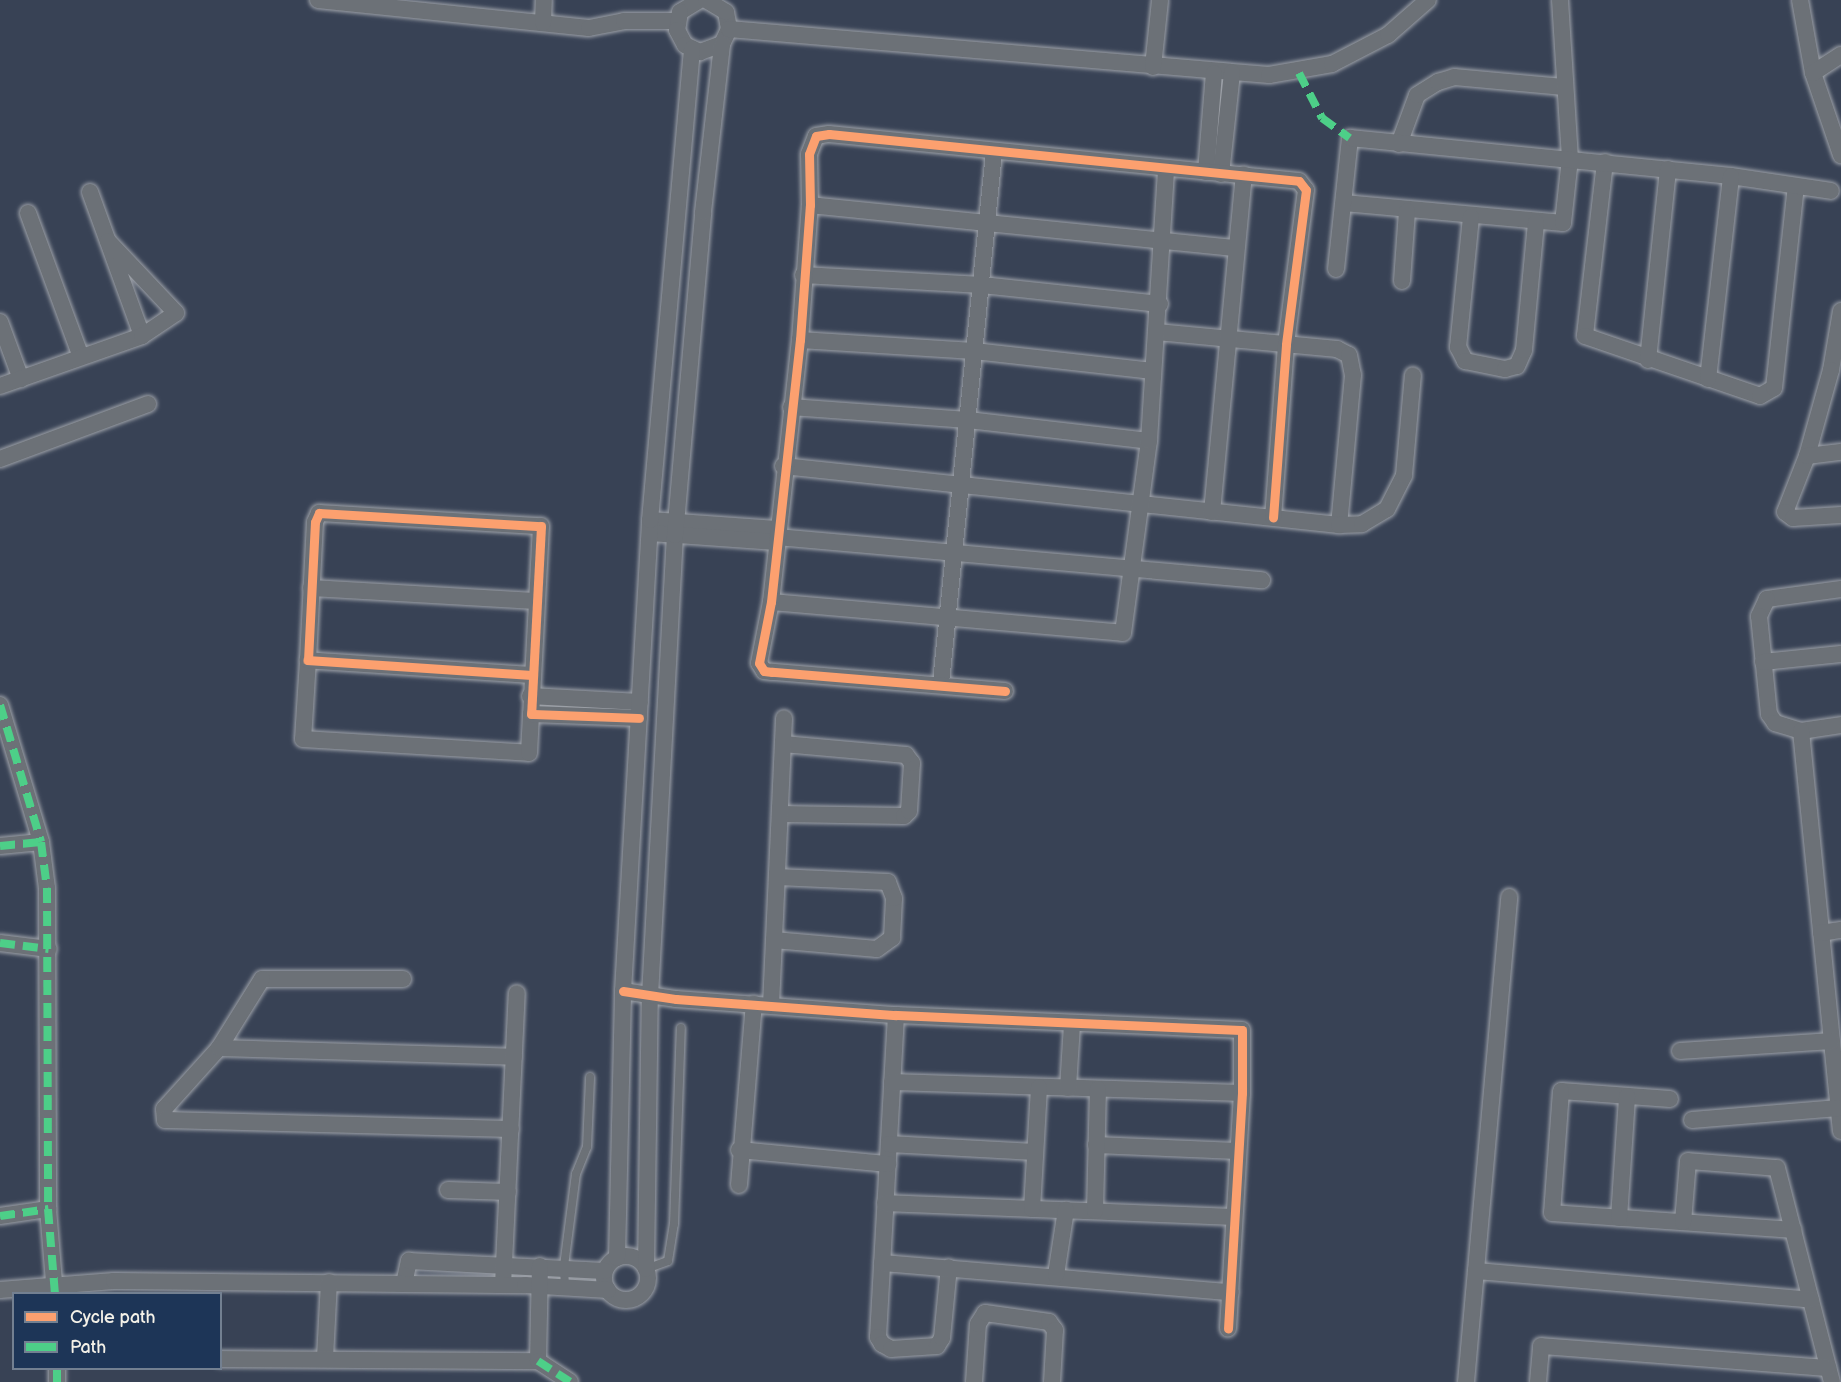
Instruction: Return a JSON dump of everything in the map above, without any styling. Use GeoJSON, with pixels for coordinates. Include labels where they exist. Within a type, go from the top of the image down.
{"type":"FeatureCollection","features":[{"type":"Feature","properties":{"kind":"street"},"geometry":{"type":"LineString","coordinates":[[318,0],[589,28],[624,21],[677,21]]}},
{"type":"Feature","properties":{"kind":"street"},"geometry":{"type":"LineString","coordinates":[[543,23],[544,0]]}},
{"type":"Feature","properties":{"kind":"street"},"geometry":{"type":"LineString","coordinates":[[1153,68],[1160,0]]}},
{"type":"Feature","properties":{"kind":"street"},"geometry":{"type":"LineString","coordinates":[[605,1271],[608,1290],[615,1297],[633,1299],[646,1287],[650,996],[676,528],[703,212],[726,36],[726,12],[706,1],[680,12],[677,21],[678,35],[692,50],[708,52],[726,36],[1214,73],[1289,73],[1332,64],[1388,35],[1428,0]]}},
{"type":"Feature","properties":{"kind":"street"},"geometry":{"type":"LineString","coordinates":[[1344,203],[1536,223],[1563,223],[1570,159],[1560,0],[1548,0]]}},
{"type":"Feature","properties":{"kind":"street"},"geometry":{"type":"LineString","coordinates":[[1803,2],[1813,74],[1839,145]]}},
{"type":"Feature","properties":{"kind":"street"},"geometry":{"type":"LineString","coordinates":[[617,1258],[623,991],[650,526],[692,50]]}},
{"type":"Feature","properties":{"kind":"street"},"geometry":{"type":"LineString","coordinates":[[1813,74],[1841,55]]}},
{"type":"Feature","properties":{"kind":"street"},"geometry":{"type":"LineString","coordinates":[[1213,173],[1214,73]]}},
{"type":"Feature","properties":{"kind":"street"},"geometry":{"type":"LineString","coordinates":[[1213,173],[1232,73]]}},
{"type":"Feature","properties":{"kind":"street"},"geometry":{"type":"LineString","coordinates":[[1399,144],[1417,95],[1438,82],[1454,77],[1564,87]]}},
{"type":"Feature","properties":{"kind":"street"},"geometry":{"type":"LineString","coordinates":[[1005,691],[941,683],[764,671],[759,663],[771,602],[783,466],[800,340],[803,275],[810,205],[809,154],[816,136],[829,134],[1166,169],[1294,179],[1306,190],[1286,345],[1273,518]]}},
{"type":"Feature","properties":{"kind":"street"},"geometry":{"type":"LineString","coordinates":[[1336,269],[1350,138],[1605,162],[1731,176],[1831,191]]}},
{"type":"Feature","properties":{"kind":"street"},"geometry":{"type":"LineString","coordinates":[[941,683],[959,484],[968,420],[994,152]]}},
{"type":"Feature","properties":{"kind":"street"},"geometry":{"type":"LineString","coordinates":[[1605,162],[1583,332],[1588,339],[1760,396],[1774,388],[1796,186]]}},
{"type":"Feature","properties":{"kind":"street"},"geometry":{"type":"LineString","coordinates":[[771,602],[1117,635],[1126,628],[1131,569],[1149,441],[1152,371],[1160,304],[1166,169]]}},
{"type":"Feature","properties":{"kind":"street"},"geometry":{"type":"LineString","coordinates":[[1648,360],[1668,169]]}},
{"type":"Feature","properties":{"kind":"street"},"geometry":{"type":"LineString","coordinates":[[1212,512],[1244,175]]}},
{"type":"Feature","properties":{"kind":"street"},"geometry":{"type":"LineString","coordinates":[[1708,379],[1731,176]]}},
{"type":"Feature","properties":{"kind":"street"},"geometry":{"type":"LineString","coordinates":[[90,192],[142,336]]}},
{"type":"Feature","properties":{"kind":"street"},"geometry":{"type":"LineString","coordinates":[[810,205],[987,220],[1236,248]]}},
{"type":"Feature","properties":{"kind":"street"},"geometry":{"type":"LineString","coordinates":[[1402,281],[1407,211]]}},
{"type":"Feature","properties":{"kind":"street"},"geometry":{"type":"LineString","coordinates":[[28,213],[81,357]]}},
{"type":"Feature","properties":{"kind":"street"},"geometry":{"type":"LineString","coordinates":[[1471,217],[1458,348],[1465,361],[1505,369],[1517,366],[1524,350],[1536,223]]}},
{"type":"Feature","properties":{"kind":"street"},"geometry":{"type":"LineString","coordinates":[[0,386],[142,336],[176,313],[108,241]]}},
{"type":"Feature","properties":{"kind":"street"},"geometry":{"type":"LineString","coordinates":[[803,275],[982,285],[1160,304]]}},
{"type":"Feature","properties":{"kind":"street"},"geometry":{"type":"LineString","coordinates":[[1841,310],[1836,367],[1812,456],[1785,515],[1794,518],[1841,515]]}},
{"type":"Feature","properties":{"kind":"street"},"geometry":{"type":"LineString","coordinates":[[0,322],[21,379]]}},
{"type":"Feature","properties":{"kind":"street"},"geometry":{"type":"LineString","coordinates":[[1157,332],[1338,349],[1352,360],[1339,525]]}},
{"type":"Feature","properties":{"kind":"street"},"geometry":{"type":"LineString","coordinates":[[800,340],[974,351],[1152,371]]}},
{"type":"Feature","properties":{"kind":"street"},"geometry":{"type":"LineString","coordinates":[[783,466],[1141,502],[1339,525],[1375,518],[1396,496],[1404,475],[1413,375]]}},
{"type":"Feature","properties":{"kind":"street"},"geometry":{"type":"LineString","coordinates":[[0,459],[148,404]]}},
{"type":"Feature","properties":{"kind":"street"},"geometry":{"type":"LineString","coordinates":[[791,407],[968,420],[1149,441]]}},
{"type":"Feature","properties":{"kind":"street"},"geometry":{"type":"LineString","coordinates":[[1812,456],[1841,445]]}},
{"type":"Feature","properties":{"kind":"street"},"geometry":{"type":"LineString","coordinates":[[1812,456],[1841,452]]}},
{"type":"Feature","properties":{"kind":"street"},"geometry":{"type":"LineString","coordinates":[[319,513],[541,526],[536,601],[529,753],[303,738],[315,522],[319,513]]}},
{"type":"Feature","properties":{"kind":"street"},"geometry":{"type":"LineString","coordinates":[[650,526],[1262,580]]}},
{"type":"Feature","properties":{"kind":"street"},"geometry":{"type":"LineString","coordinates":[[311,588],[536,601]]}},
{"type":"Feature","properties":{"kind":"street"},"geometry":{"type":"LineString","coordinates":[[1841,589],[1767,599],[1759,615],[1769,714],[1784,728],[1801,731],[1841,725]]}},
{"type":"Feature","properties":{"kind":"street"},"geometry":{"type":"LineString","coordinates":[[1762,662],[1841,654]]}},
{"type":"Feature","properties":{"kind":"street"},"geometry":{"type":"LineString","coordinates":[[308,660],[531,675]]}},
{"type":"Feature","properties":{"kind":"street"},"geometry":{"type":"LineString","coordinates":[[530,696],[639,710]]}},
{"type":"Feature","properties":{"kind":"street"},"geometry":{"type":"LineString","coordinates":[[0,705],[41,842],[49,949],[48,1209],[55,1290]]}},
{"type":"Feature","properties":{"kind":"street"},"geometry":{"type":"LineString","coordinates":[[531,714],[639,710]]}},
{"type":"Feature","properties":{"kind":"street"},"geometry":{"type":"LineString","coordinates":[[739,1185],[739,1150],[774,940],[784,718]]}},
{"type":"Feature","properties":{"kind":"street"},"geometry":{"type":"LineString","coordinates":[[1801,731],[1841,1131]]}},
{"type":"Feature","properties":{"kind":"street"},"geometry":{"type":"LineString","coordinates":[[780,814],[904,816],[909,811],[912,763],[906,755],[783,744]]}},
{"type":"Feature","properties":{"kind":"street"},"geometry":{"type":"LineString","coordinates":[[0,846],[41,842]]}},
{"type":"Feature","properties":{"kind":"street"},"geometry":{"type":"LineString","coordinates":[[774,940],[877,949],[889,944],[892,938],[894,898],[888,882],[777,877]]}},
{"type":"Feature","properties":{"kind":"street"},"geometry":{"type":"LineString","coordinates":[[1466,1382],[1509,897]]}},
{"type":"Feature","properties":{"kind":"street"},"geometry":{"type":"LineString","coordinates":[[1821,933],[1841,930]]}},
{"type":"Feature","properties":{"kind":"street"},"geometry":{"type":"LineString","coordinates":[[0,943],[49,949]]}},
{"type":"Feature","properties":{"kind":"street"},"geometry":{"type":"LineString","coordinates":[[403,979],[262,979],[219,1048],[164,1109],[165,1120],[511,1129]]}},
{"type":"Feature","properties":{"kind":"street"},"geometry":{"type":"LineString","coordinates":[[623,991],[650,996],[896,1015],[1242,1030],[1242,1094],[1228,1329]]}},
{"type":"Feature","properties":{"kind":"street"},"geometry":{"type":"LineString","coordinates":[[503,1285],[517,993]]}},
{"type":"Feature","properties":{"kind":"street"},"geometry":{"type":"LineString","coordinates":[[896,1015],[878,1338],[891,1349],[937,1346],[942,1338],[949,1267]]}},
{"type":"Feature","properties":{"kind":"street"},"geometry":{"type":"LineString","coordinates":[[1068,1088],[1071,1024]]}},
{"type":"Feature","properties":{"kind":"street"},"geometry":{"type":"LineString","coordinates":[[1680,1051],[1832,1041]]}},
{"type":"Feature","properties":{"kind":"street"},"geometry":{"type":"LineString","coordinates":[[219,1048],[514,1057]]}},
{"type":"Feature","properties":{"kind":"street"},"geometry":{"type":"LineString","coordinates":[[892,1082],[1242,1094]]}},
{"type":"Feature","properties":{"kind":"street"},"geometry":{"type":"LineString","coordinates":[[1032,1209],[1039,1087]]}},
{"type":"Feature","properties":{"kind":"street"},"geometry":{"type":"LineString","coordinates":[[1095,1211],[1098,1089]]}},
{"type":"Feature","properties":{"kind":"street"},"geometry":{"type":"LineString","coordinates":[[1670,1099],[1561,1091],[1552,1213],[1793,1230]]}},
{"type":"Feature","properties":{"kind":"street"},"geometry":{"type":"LineString","coordinates":[[1618,1218],[1627,1096]]}},
{"type":"Feature","properties":{"kind":"street"},"geometry":{"type":"LineString","coordinates":[[1692,1120],[1839,1108]]}},
{"type":"Feature","properties":{"kind":"street"},"geometry":{"type":"LineString","coordinates":[[620,1135],[648,1135]]}},
{"type":"Feature","properties":{"kind":"street"},"geometry":{"type":"LineString","coordinates":[[889,1144],[1035,1152]]}},
{"type":"Feature","properties":{"kind":"street"},"geometry":{"type":"LineString","coordinates":[[1095,1144],[1237,1151]]}},
{"type":"Feature","properties":{"kind":"street"},"geometry":{"type":"LineString","coordinates":[[739,1150],[888,1164]]}},
{"type":"Feature","properties":{"kind":"street"},"geometry":{"type":"LineString","coordinates":[[1538,1382],[1541,1346],[1830,1375],[1777,1168],[1688,1161],[1683,1222]]}},
{"type":"Feature","properties":{"kind":"street"},"geometry":{"type":"LineString","coordinates":[[448,1190],[508,1192]]}},
{"type":"Feature","properties":{"kind":"street"},"geometry":{"type":"LineString","coordinates":[[885,1203],[1233,1217]]}},
{"type":"Feature","properties":{"kind":"street"},"geometry":{"type":"LineString","coordinates":[[0,1216],[48,1209]]}},
{"type":"Feature","properties":{"kind":"street"},"geometry":{"type":"LineString","coordinates":[[1056,1275],[1066,1210]]}},
{"type":"Feature","properties":{"kind":"street"},"geometry":{"type":"LineString","coordinates":[[605,1271],[617,1258],[628,1256],[646,1269]]}},
{"type":"Feature","properties":{"kind":"street"},"geometry":{"type":"LineString","coordinates":[[404,1284],[409,1261],[564,1266],[605,1271]]}},
{"type":"Feature","properties":{"kind":"street"},"geometry":{"type":"LineString","coordinates":[[882,1263],[1056,1275],[1231,1292]]}},
{"type":"Feature","properties":{"kind":"street"},"geometry":{"type":"LineString","coordinates":[[538,1361],[540,1266]]}},
{"type":"Feature","properties":{"kind":"street"},"geometry":{"type":"LineString","coordinates":[[1476,1271],[1811,1300]]}},
{"type":"Feature","properties":{"kind":"street"},"geometry":{"type":"LineString","coordinates":[[0,1290],[329,1282],[539,1285],[608,1290]]}},
{"type":"Feature","properties":{"kind":"street"},"geometry":{"type":"LineString","coordinates":[[325,1358],[329,1282]]}},
{"type":"Feature","properties":{"kind":"street"},"geometry":{"type":"LineString","coordinates":[[974,1382],[978,1324],[985,1314],[1049,1322],[1055,1330],[1052,1382]]}},
{"type":"Feature","properties":{"kind":"street"},"geometry":{"type":"LineString","coordinates":[[222,1359],[538,1361],[570,1382]]}},
{"type":"Feature","properties":{"kind":"lane"},"geometry":{"type":"LineString","coordinates":[[646,1269],[668,1261],[674,1224],[681,1028]]}},
{"type":"Feature","properties":{"kind":"lane"},"geometry":{"type":"LineString","coordinates":[[565,1287],[564,1266],[576,1174],[586,1147],[590,1077]]}},
{"type":"Feature","properties":{"kind":"marked path"},"geometry":{"type":"LineString","coordinates":[[1299,73],[1322,118],[1350,138]]}},
{"type":"Feature","properties":{"kind":"marked path"},"geometry":{"type":"LineString","coordinates":[[0,705],[41,842],[47,888],[48,1209],[55,1292]]}},
{"type":"Feature","properties":{"kind":"marked path"},"geometry":{"type":"LineString","coordinates":[[0,846],[41,842]]}},
{"type":"Feature","properties":{"kind":"marked path"},"geometry":{"type":"LineString","coordinates":[[0,943],[49,949]]}},
{"type":"Feature","properties":{"kind":"marked path"},"geometry":{"type":"LineString","coordinates":[[0,1216],[48,1209]]}},
{"type":"Feature","properties":{"kind":"marked path"},"geometry":{"type":"LineString","coordinates":[[538,1361],[570,1382]]}},
{"type":"Feature","properties":{"kind":"marked path"},"geometry":{"type":"LineString","coordinates":[[57,1370],[57,1382]]}},
{"type":"Feature","properties":{"kind":"cycle path"},"geometry":{"type":"LineString","coordinates":[[1005,691],[772,672],[764,671],[759,663],[771,602],[800,340],[810,205],[809,154],[816,136],[829,134],[1299,181],[1306,190],[1286,345],[1273,518]]}},
{"type":"Feature","properties":{"kind":"cycle path"},"geometry":{"type":"LineString","coordinates":[[531,675],[308,660],[315,522],[319,513],[541,526],[531,714],[639,718]]}},
{"type":"Feature","properties":{"kind":"cycle path"},"geometry":{"type":"LineString","coordinates":[[623,991],[676,999],[896,1015],[1242,1030],[1242,1093],[1228,1329]]}}]}
